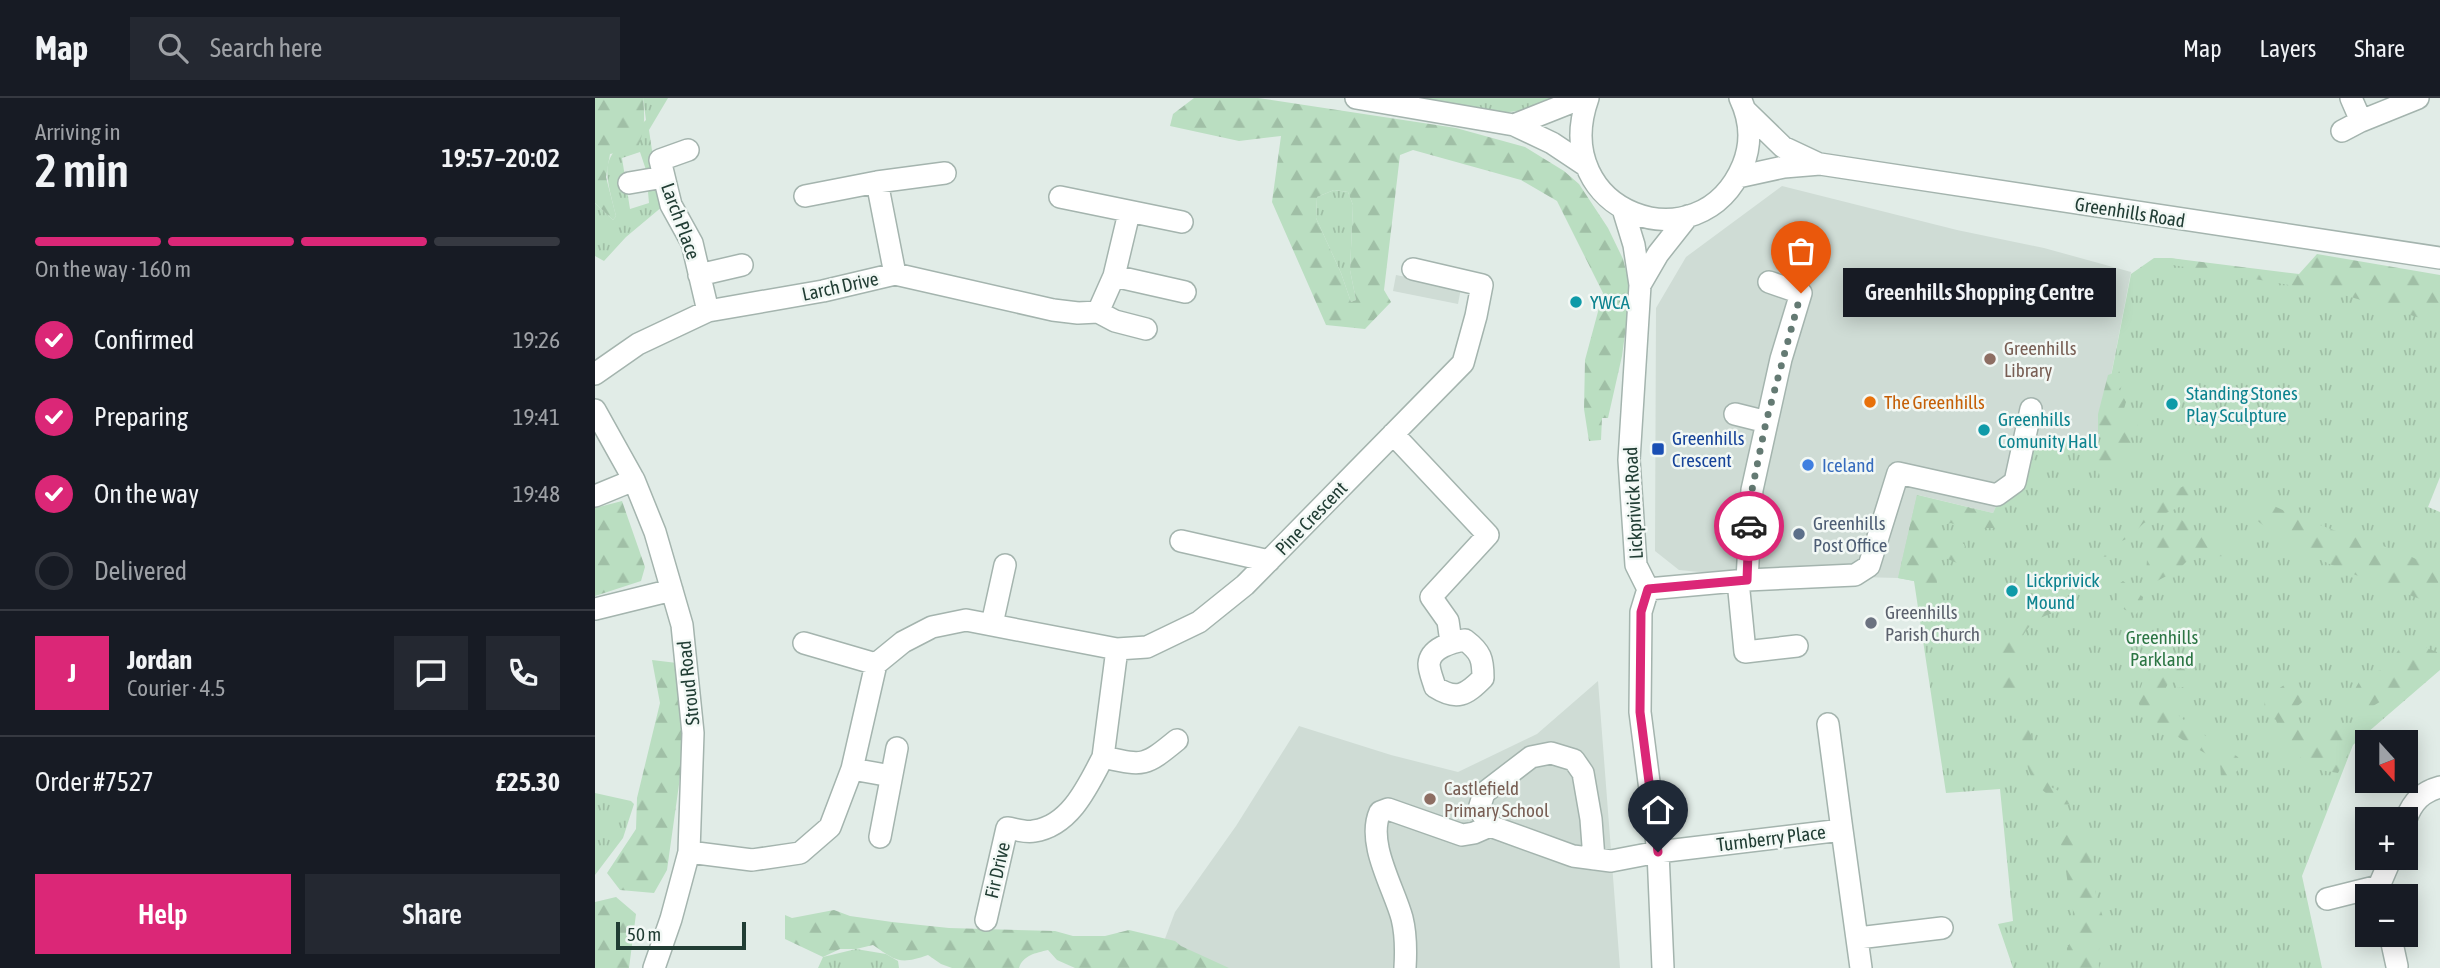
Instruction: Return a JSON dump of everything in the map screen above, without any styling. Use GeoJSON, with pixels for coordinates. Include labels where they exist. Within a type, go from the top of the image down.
{"type":"FeatureCollection","features":[{"type":"Feature","properties":{"kind":"street"},"geometry":{"type":"LineString","coordinates":[[1356,98],[1514,125],[1552,143],[1585,165]]}},
{"type":"Feature","properties":{"kind":"street"},"geometry":{"type":"LineString","coordinates":[[1514,125],[1582,98]]}},
{"type":"Feature","properties":{"kind":"street"},"geometry":{"type":"LineString","coordinates":[[1588,98],[1581,118],[1580,142],[1585,165],[1600,191],[1623,209],[1643,217],[1666,220],[1688,216],[1708,208],[1725,194],[1738,177],[1747,156],[1750,134],[1743,105]]}},
{"type":"Feature","properties":{"kind":"street"},"geometry":{"type":"LineString","coordinates":[[2351,98],[2352,126],[2418,98]]}},
{"type":"Feature","properties":{"kind":"street","name":"Greenhills Road"},"geometry":{"type":"LineString","coordinates":[[1743,105],[1783,147],[1820,164]]}},
{"type":"Feature","properties":{"kind":"street","name":"Larch Place"},"geometry":{"type":"LineString","coordinates":[[688,150],[660,160],[671,205],[692,243],[708,311]]}},
{"type":"Feature","properties":{"kind":"street","name":"Greenhills Road"},"geometry":{"type":"LineString","coordinates":[[1738,177],[1784,167],[1820,164],[2440,258]]}},
{"type":"Feature","properties":{"kind":"street"},"geometry":{"type":"LineString","coordinates":[[805,196],[877,182],[945,173]]}},
{"type":"Feature","properties":{"kind":"street"},"geometry":{"type":"LineString","coordinates":[[629,183],[664,177]]}},
{"type":"Feature","properties":{"kind":"street"},"geometry":{"type":"LineString","coordinates":[[877,182],[895,274]]}},
{"type":"Feature","properties":{"kind":"street"},"geometry":{"type":"LineString","coordinates":[[1061,197],[1182,222]]}},
{"type":"Feature","properties":{"kind":"street","name":"Lickprivick Road"},"geometry":{"type":"LineString","coordinates":[[1623,209],[1634,245],[1640,285],[1629,460],[1636,565],[1648,589]]}},
{"type":"Feature","properties":{"kind":"street"},"geometry":{"type":"LineString","coordinates":[[1098,312],[1114,276],[1129,213]]}},
{"type":"Feature","properties":{"kind":"street","name":"Lickprivick Road"},"geometry":{"type":"LineString","coordinates":[[1640,285],[1658,254],[1688,216]]}},
{"type":"Feature","properties":{"kind":"street"},"geometry":{"type":"LineString","coordinates":[[699,275],[742,265]]}},
{"type":"Feature","properties":{"kind":"street","name":"Pine Crescent"},"geometry":{"type":"LineString","coordinates":[[876,664],[902,642],[932,627],[966,620],[1117,649],[1147,647],[1199,622],[1245,585],[1463,363],[1483,279],[1413,269]]}},
{"type":"Feature","properties":{"kind":"street","name":"Larch Drive"},"geometry":{"type":"LineString","coordinates":[[595,374],[638,344],[708,311],[823,291],[895,274],[1052,310],[1098,312],[1115,321],[1146,330]]}},
{"type":"Feature","properties":{"kind":"street"},"geometry":{"type":"LineString","coordinates":[[1114,276],[1185,292]]}},
{"type":"Feature","properties":{"kind":"street"},"geometry":{"type":"LineString","coordinates":[[1769,282],[1801,293],[1766,422],[1752,490],[1742,581],[1745,652],[1797,646]]}},
{"type":"Feature","properties":{"kind":"street"},"geometry":{"type":"LineString","coordinates":[[1663,968],[1658,852],[1640,712],[1641,612],[1648,589],[1855,575],[1869,566],[1898,473],[1997,495],[2015,482],[2031,409]]}},
{"type":"Feature","properties":{"kind":"street","name":"Stroud Road"},"geometry":{"type":"LineString","coordinates":[[595,410],[633,480],[655,533],[682,625],[693,733],[689,852],[671,919],[654,968]]}},
{"type":"Feature","properties":{"kind":"street"},"geometry":{"type":"LineString","coordinates":[[1735,414],[1766,422]]}},
{"type":"Feature","properties":{"kind":"street"},"geometry":{"type":"LineString","coordinates":[[1393,434],[1488,535],[1431,597],[1448,621],[1451,642]]}},
{"type":"Feature","properties":{"kind":"street"},"geometry":{"type":"LineString","coordinates":[[595,496],[633,480]]}},
{"type":"Feature","properties":{"kind":"street"},"geometry":{"type":"LineString","coordinates":[[1181,541],[1269,561]]}},
{"type":"Feature","properties":{"kind":"street"},"geometry":{"type":"LineString","coordinates":[[992,624],[1005,565]]}},
{"type":"Feature","properties":{"kind":"street"},"geometry":{"type":"LineString","coordinates":[[595,609],[672,590]]}},
{"type":"Feature","properties":{"kind":"street"},"geometry":{"type":"LineString","coordinates":[[689,852],[752,860],[800,853],[830,827],[852,769],[876,664],[804,643]]}},
{"type":"Feature","properties":{"kind":"street","name":"Fir Drive"},"geometry":{"type":"LineString","coordinates":[[986,920],[1007,828],[1033,832],[1056,822],[1080,800],[1103,757],[1117,649]]}},
{"type":"Feature","properties":{"kind":"street","name":"Turnberry Place"},"geometry":{"type":"LineString","coordinates":[[1828,724],[1861,968]]}},
{"type":"Feature","properties":{"kind":"street"},"geometry":{"type":"LineString","coordinates":[[1103,757],[1136,764],[1151,761],[1177,740]]}},
{"type":"Feature","properties":{"kind":"street"},"geometry":{"type":"LineString","coordinates":[[880,837],[897,748]]}},
{"type":"Feature","properties":{"kind":"street"},"geometry":{"type":"LineString","coordinates":[[1405,968],[1402,919],[1380,857],[1376,820],[1380,812],[1388,809],[1462,835],[1474,833],[1490,825],[1479,808],[1484,793],[1531,757],[1551,753],[1574,760],[1583,773],[1594,859]]}},
{"type":"Feature","properties":{"kind":"street"},"geometry":{"type":"LineString","coordinates":[[852,769],[891,776]]}},
{"type":"Feature","properties":{"kind":"street"},"geometry":{"type":"LineString","coordinates":[[2411,807],[2425,791],[2440,787]]}},
{"type":"Feature","properties":{"kind":"street","name":"Turnberry Place"},"geometry":{"type":"LineString","coordinates":[[1490,825],[1573,856],[1611,861],[1658,852],[1842,830]]}},
{"type":"Feature","properties":{"kind":"street"},"geometry":{"type":"LineString","coordinates":[[2327,899],[2355,895]]}},
{"type":"Feature","properties":{"kind":"street"},"geometry":{"type":"LineString","coordinates":[[1858,938],[1942,928]]}},
{"type":"Feature","properties":{"kind":"street"},"geometry":{"type":"LineString","coordinates":[[2393,947],[2397,967]]}},
{"type":"Feature","properties":{"kind":"shaded area"},"geometry":{"type":"Polygon","coordinates":[[[1782,186],[1957,230],[2044,248],[2131,272],[2098,443],[2029,436],[1993,513],[1918,495],[1898,578],[1679,570],[1655,551],[1656,308],[1686,257],[1782,186]]]}},
{"type":"Feature","properties":{"kind":"shaded area"},"geometry":{"type":"Polygon","coordinates":[[[1396,275],[1461,288],[1458,304],[1393,291],[1396,275]]]}},
{"type":"Feature","properties":{"kind":"shaded area","name":"Castlefield Primary School"},"geometry":{"type":"Polygon","coordinates":[[[1598,681],[1620,968],[1154,968],[1175,912],[1236,826],[1299,726],[1391,755],[1458,772],[1537,734],[1598,681]]]}},
{"type":"Feature","properties":{"kind":"green space"},"geometry":{"type":"Polygon","coordinates":[[[595,98],[643,98],[644,124],[637,149],[610,154],[606,177],[616,216],[613,220],[595,203],[595,98]]]}},
{"type":"Feature","properties":{"kind":"green space"},"geometry":{"type":"Polygon","coordinates":[[[643,98],[668,98],[649,130],[654,164],[652,168],[646,170],[640,152],[622,158],[630,209],[649,203],[648,192],[650,188],[656,187],[663,206],[626,237],[604,261],[595,256],[595,203],[613,220],[616,216],[608,182],[609,161],[621,144],[646,120],[643,98]]]}},
{"type":"Feature","properties":{"kind":"green space"},"geometry":{"type":"Polygon","coordinates":[[[1194,98],[1258,98],[1456,128],[1525,147],[1564,171],[1579,184],[1608,228],[1623,259],[1631,290],[1622,356],[1608,418],[1602,418],[1601,440],[1589,441],[1584,409],[1585,360],[1603,293],[1557,201],[1521,180],[1413,150],[1400,155],[1384,290],[1391,302],[1365,329],[1326,325],[1272,202],[1281,136],[1239,141],[1170,126],[1173,114],[1194,98]],[[1334,190],[1317,197],[1316,218],[1351,302],[1356,300],[1350,270],[1353,205],[1348,192],[1334,190]]]}},
{"type":"Feature","properties":{"kind":"green space"},"geometry":{"type":"Polygon","coordinates":[[[1405,98],[1552,98],[1534,109],[1501,113],[1405,98]]]}},
{"type":"Feature","properties":{"kind":"green space"},"geometry":{"type":"Polygon","coordinates":[[[1334,190],[1348,192],[1353,205],[1350,270],[1356,300],[1351,302],[1316,218],[1317,197],[1334,190]]]}},
{"type":"Feature","properties":{"kind":"green space"},"geometry":{"type":"Polygon","coordinates":[[[2317,254],[2440,275],[2440,324],[2341,294],[2173,265],[2170,258],[2299,274],[2317,254]]]}},
{"type":"Feature","properties":{"kind":"green space","name":"Greenhills Parkland"},"geometry":{"type":"Polygon","coordinates":[[[2154,258],[2170,258],[2293,279],[2440,287],[2440,477],[2428,507],[2440,512],[2440,670],[2370,730],[2355,730],[2355,743],[2302,876],[2322,968],[2013,968],[1998,924],[2013,921],[2000,789],[1946,793],[1914,581],[1898,578],[1917,495],[1993,513],[2029,435],[2098,443],[2131,274],[2154,258]]]}},
{"type":"Feature","properties":{"kind":"green space"},"geometry":{"type":"Polygon","coordinates":[[[2119,371],[2125,384],[2119,389],[2126,402],[2123,412],[2134,416],[2138,426],[2129,439],[2135,449],[2131,465],[2120,468],[2117,480],[2107,484],[2101,482],[2097,464],[2093,463],[2102,441],[2116,438],[2110,434],[2098,434],[2098,414],[2108,375],[2119,371]]]}},
{"type":"Feature","properties":{"kind":"green space"},"geometry":{"type":"Polygon","coordinates":[[[2186,485],[2194,488],[2184,505],[2144,523],[2120,542],[2109,556],[2098,558],[2097,553],[2111,538],[2186,485]]]}},
{"type":"Feature","properties":{"kind":"green space"},"geometry":{"type":"Polygon","coordinates":[[[1917,495],[2014,519],[2010,536],[1994,528],[1963,528],[1951,523],[1930,528],[1930,536],[1964,544],[1968,556],[1957,563],[1943,557],[1936,567],[1938,599],[1929,606],[1914,581],[1898,578],[1917,495]]]}},
{"type":"Feature","properties":{"kind":"green space"},"geometry":{"type":"Polygon","coordinates":[[[2258,499],[2310,522],[2398,551],[2425,563],[2434,570],[2437,578],[2439,593],[2436,605],[2337,567],[2290,544],[2248,513],[2249,504],[2258,499]]]}},
{"type":"Feature","properties":{"kind":"green space"},"geometry":{"type":"Polygon","coordinates":[[[622,501],[645,567],[641,581],[595,596],[595,508],[622,501]]]}},
{"type":"Feature","properties":{"kind":"green space"},"geometry":{"type":"Polygon","coordinates":[[[2181,519],[2196,534],[2204,536],[2217,532],[2224,535],[2229,544],[2224,556],[2190,558],[2178,570],[2157,581],[2146,575],[2148,544],[2181,519]]]}},
{"type":"Feature","properties":{"kind":"green space"},"geometry":{"type":"Polygon","coordinates":[[[2123,581],[2143,597],[2141,609],[2135,615],[2133,611],[2125,610],[2118,603],[2116,586],[2123,581]]]}},
{"type":"Feature","properties":{"kind":"green space"},"geometry":{"type":"Polygon","coordinates":[[[2048,609],[2058,612],[2035,622],[2021,639],[2017,662],[2018,688],[2051,787],[2070,797],[2077,805],[2058,804],[2033,779],[2019,728],[1998,683],[2005,670],[1999,652],[2008,642],[2011,629],[2048,609]]]}},
{"type":"Feature","properties":{"kind":"green space"},"geometry":{"type":"Polygon","coordinates":[[[2417,641],[2437,652],[2440,666],[2368,709],[2361,706],[2355,689],[2363,675],[2385,669],[2402,645],[2417,641]]]}},
{"type":"Feature","properties":{"kind":"green space"},"geometry":{"type":"Polygon","coordinates":[[[652,660],[677,663],[682,696],[682,763],[667,870],[654,893],[620,890],[607,873],[636,829],[637,798],[660,703],[652,660]]]}},
{"type":"Feature","properties":{"kind":"green space"},"geometry":{"type":"Polygon","coordinates":[[[2161,663],[2182,666],[2189,676],[2188,686],[2178,688],[2171,677],[2163,694],[2175,712],[2238,757],[2242,766],[2228,780],[2222,794],[2220,762],[2162,726],[2139,704],[2140,690],[2150,667],[2161,663]]]}},
{"type":"Feature","properties":{"kind":"green space"},"geometry":{"type":"Polygon","coordinates":[[[2284,685],[2300,687],[2308,697],[2292,711],[2296,726],[2312,724],[2324,729],[2334,722],[2362,727],[2360,730],[2355,730],[2355,740],[2338,773],[2314,769],[2301,758],[2274,744],[2279,729],[2276,720],[2265,714],[2264,699],[2284,685]]]}},
{"type":"Feature","properties":{"kind":"green space"},"geometry":{"type":"Polygon","coordinates":[[[595,793],[634,804],[623,838],[595,875],[595,793]]]}},
{"type":"Feature","properties":{"kind":"green space"},"geometry":{"type":"Polygon","coordinates":[[[2070,821],[2085,834],[2091,853],[2096,895],[2106,927],[2098,953],[2099,968],[2066,968],[2067,948],[2081,924],[2071,907],[2063,849],[2054,828],[2070,821]]]}},
{"type":"Feature","properties":{"kind":"green space"},"geometry":{"type":"Polygon","coordinates":[[[616,897],[636,914],[629,968],[595,968],[595,902],[616,897]]]}},
{"type":"Feature","properties":{"kind":"green space"},"geometry":{"type":"Polygon","coordinates":[[[834,910],[850,916],[949,928],[1055,931],[1073,936],[1105,936],[1129,930],[1175,941],[1229,968],[1075,968],[1057,960],[1048,950],[1027,957],[1019,968],[952,968],[928,955],[899,960],[873,945],[840,949],[823,957],[785,939],[785,915],[792,918],[834,910]]]}},
{"type":"Feature","properties":{"kind":"green space"},"geometry":{"type":"Polygon","coordinates":[[[856,949],[886,954],[898,961],[899,968],[818,968],[823,957],[856,949]]]}},
{"type":"Feature","properties":{"kind":"way so far"},"geometry":{"type":"LineString","coordinates":[[1749,526],[1752,490],[1766,422],[1801,293]]}},
{"type":"Feature","properties":{"kind":"place","name":"Greenhills Shopping Centre"},"geometry":{"type":"Point","coordinates":[1801,293]}},
{"type":"Feature","properties":{"kind":"place","name":"YWCA"},"geometry":{"type":"Point","coordinates":[1576,302]}},
{"type":"Feature","properties":{"kind":"place","name":"Greenhills Library"},"geometry":{"type":"Point","coordinates":[1990,359]}},
{"type":"Feature","properties":{"kind":"place","name":"The Greenhills"},"geometry":{"type":"Point","coordinates":[1870,402]}},
{"type":"Feature","properties":{"kind":"place","name":"Standing Stones Play Sculpture"},"geometry":{"type":"Point","coordinates":[2172,404]}},
{"type":"Feature","properties":{"kind":"place","name":"Greenhills Comunity Hall"},"geometry":{"type":"Point","coordinates":[1984,430]}},
{"type":"Feature","properties":{"kind":"place","name":"Greenhills Crescent"},"geometry":{"type":"Point","coordinates":[1658,449]}},
{"type":"Feature","properties":{"kind":"place","name":"Iceland"},"geometry":{"type":"Point","coordinates":[1808,465]}},
{"type":"Feature","properties":{"kind":"place","name":"Greenhills Post Office"},"geometry":{"type":"Point","coordinates":[1799,534]}},
{"type":"Feature","properties":{"kind":"place","name":"Lickprivick Mound"},"geometry":{"type":"Point","coordinates":[2012,591]}},
{"type":"Feature","properties":{"kind":"place","name":"Greenhills Parish Church"},"geometry":{"type":"Point","coordinates":[1871,623]}},
{"type":"Feature","properties":{"kind":"place","name":"Castlefield Primary School"},"geometry":{"type":"Point","coordinates":[1430,799]}},
{"type":"Feature","properties":{"kind":"route"},"geometry":{"type":"LineString","coordinates":[[1658,852],[1640,712],[1641,612],[1648,589],[1747,580],[1749,526]]}}]}
